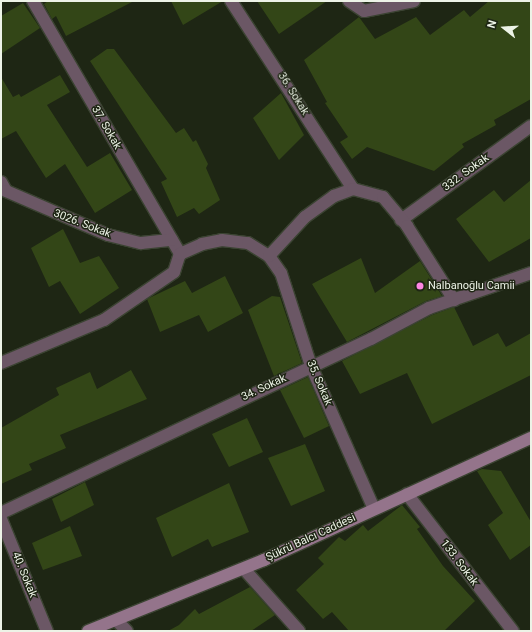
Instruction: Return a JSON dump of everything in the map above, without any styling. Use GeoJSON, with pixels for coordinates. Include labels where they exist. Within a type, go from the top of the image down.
{"type":"FeatureCollection","features":[{"type":"Feature","properties":{"kind":"street","name":"37. Sokak"},"geometry":{"type":"LineString","coordinates":[[33,1],[180,254]]}},
{"type":"Feature","properties":{"kind":"street","name":"36. Sokak"},"geometry":{"type":"LineString","coordinates":[[231,1],[353,189]]}},
{"type":"Feature","properties":{"kind":"street"},"geometry":{"type":"LineString","coordinates":[[349,1],[364,11],[414,1]]}},
{"type":"Feature","properties":{"kind":"street","name":"332. Sokak"},"geometry":{"type":"LineString","coordinates":[[401,220],[531,126]]}},
{"type":"Feature","properties":{"kind":"street","name":"3026. Sokak"},"geometry":{"type":"LineString","coordinates":[[3,189],[108,235],[140,243],[172,240]]}},
{"type":"Feature","properties":{"kind":"street"},"geometry":{"type":"LineString","coordinates":[[1,363],[104,320],[174,272],[180,254],[202,244],[222,240],[248,243],[269,256],[305,217],[334,196],[353,189],[383,197],[401,220],[454,300]]}},
{"type":"Feature","properties":{"kind":"street","name":"35. Sokak"},"geometry":{"type":"LineString","coordinates":[[269,256],[281,273],[311,366],[374,509]]}},
{"type":"Feature","properties":{"kind":"street","name":"34. Sokak"},"geometry":{"type":"LineString","coordinates":[[1,512],[371,339],[429,308],[531,273]]}},
{"type":"Feature","properties":{"kind":"street","name":"Şükrü Balcı Caddesi"},"geometry":{"type":"LineString","coordinates":[[88,631],[117,621],[244,569],[531,438]]}},
{"type":"Feature","properties":{"kind":"street","name":"133. Sokak"},"geometry":{"type":"LineString","coordinates":[[407,494],[513,631]]}},
{"type":"Feature","properties":{"kind":"street","name":"40. Sokak"},"geometry":{"type":"LineString","coordinates":[[1,519],[47,631]]}},
{"type":"Feature","properties":{"kind":"street"},"geometry":{"type":"LineString","coordinates":[[244,569],[299,631]]}},
{"type":"Feature","properties":{"kind":"street"},"geometry":{"type":"LineString","coordinates":[[117,621],[127,631]]}},
{"type":"Feature","properties":{"kind":"building"},"geometry":{"type":"Polygon","coordinates":[[[48,1],[134,1],[66,36],[56,16],[52,19],[44,4],[48,1]]]}},
{"type":"Feature","properties":{"kind":"building"},"geometry":{"type":"Polygon","coordinates":[[[171,1],[223,1],[183,25],[171,1]]]}},
{"type":"Feature","properties":{"kind":"building"},"geometry":{"type":"Polygon","coordinates":[[[257,1],[327,1],[279,34],[257,1]]]}},
{"type":"Feature","properties":{"kind":"building"},"geometry":{"type":"Polygon","coordinates":[[[489,1],[531,1],[531,99],[494,120],[496,125],[462,144],[464,147],[434,171],[367,147],[352,159],[340,142],[348,137],[325,103],[327,102],[304,60],[359,17],[375,39],[416,17],[430,35],[464,10],[470,17],[489,1]]]}},
{"type":"Feature","properties":{"kind":"building"},"geometry":{"type":"Polygon","coordinates":[[[23,3],[40,28],[1,54],[1,16],[23,3]]]}},
{"type":"Feature","properties":{"kind":"building"},"geometry":{"type":"Polygon","coordinates":[[[107,49],[114,49],[176,133],[184,128],[193,142],[196,140],[208,164],[206,168],[220,200],[199,214],[194,208],[177,217],[161,182],[167,179],[90,61],[107,49]]]}},
{"type":"Feature","properties":{"kind":"building"},"geometry":{"type":"Polygon","coordinates":[[[60,75],[70,92],[47,105],[87,167],[110,153],[132,190],[95,213],[65,164],[46,178],[16,131],[1,139],[1,77],[13,97],[19,94],[21,97],[60,75]]]}},
{"type":"Feature","properties":{"kind":"building"},"geometry":{"type":"Polygon","coordinates":[[[281,93],[304,135],[279,160],[253,118],[281,93]]]}},
{"type":"Feature","properties":{"kind":"building"},"geometry":{"type":"Polygon","coordinates":[[[531,180],[531,238],[489,262],[456,219],[494,190],[504,202],[531,180]]]}},
{"type":"Feature","properties":{"kind":"building"},"geometry":{"type":"Polygon","coordinates":[[[63,229],[80,263],[99,256],[119,288],[80,314],[60,281],[49,287],[31,248],[63,229]]]}},
{"type":"Feature","properties":{"kind":"building"},"geometry":{"type":"Polygon","coordinates":[[[361,258],[375,293],[420,261],[442,296],[426,301],[347,342],[312,284],[361,258]]]}},
{"type":"Feature","properties":{"kind":"building"},"geometry":{"type":"Polygon","coordinates":[[[225,276],[243,313],[208,332],[199,315],[160,332],[147,299],[185,281],[192,293],[225,276]]]}},
{"type":"Feature","properties":{"kind":"building"},"geometry":{"type":"Polygon","coordinates":[[[272,296],[280,297],[302,363],[274,376],[248,310],[272,296]]]}},
{"type":"Feature","properties":{"kind":"building"},"geometry":{"type":"Polygon","coordinates":[[[454,307],[473,346],[498,333],[506,347],[531,333],[531,375],[432,424],[407,373],[360,394],[342,361],[432,315],[454,307]]]}},
{"type":"Feature","properties":{"kind":"building"},"geometry":{"type":"Polygon","coordinates":[[[131,370],[147,399],[60,435],[66,448],[29,464],[32,470],[1,484],[1,428],[59,395],[56,388],[90,372],[97,389],[131,370]]]}},
{"type":"Feature","properties":{"kind":"building"},"geometry":{"type":"Polygon","coordinates":[[[308,377],[329,426],[304,438],[280,390],[308,377]]]}},
{"type":"Feature","properties":{"kind":"building"},"geometry":{"type":"Polygon","coordinates":[[[247,418],[263,452],[229,467],[212,434],[247,418]]]}},
{"type":"Feature","properties":{"kind":"building"},"geometry":{"type":"Polygon","coordinates":[[[305,444],[325,491],[291,506],[268,458],[305,444]]]}},
{"type":"Feature","properties":{"kind":"building"},"geometry":{"type":"Polygon","coordinates":[[[482,469],[501,471],[531,522],[531,545],[510,560],[488,525],[503,513],[477,471],[482,469]]]}},
{"type":"Feature","properties":{"kind":"building"},"geometry":{"type":"Polygon","coordinates":[[[85,482],[94,505],[61,522],[52,499],[85,482]]]}},
{"type":"Feature","properties":{"kind":"building"},"geometry":{"type":"Polygon","coordinates":[[[229,483],[249,532],[212,547],[208,539],[172,557],[156,518],[229,483]]]}},
{"type":"Feature","properties":{"kind":"building"},"geometry":{"type":"Polygon","coordinates":[[[402,505],[420,527],[417,529],[443,566],[475,601],[444,631],[349,631],[332,612],[323,619],[296,590],[324,564],[318,558],[339,537],[345,541],[363,525],[368,531],[402,505]]]}},
{"type":"Feature","properties":{"kind":"building"},"geometry":{"type":"Polygon","coordinates":[[[70,526],[82,556],[43,570],[32,543],[70,526]]]}},
{"type":"Feature","properties":{"kind":"building"},"geometry":{"type":"Polygon","coordinates":[[[250,587],[275,615],[251,631],[168,631],[179,625],[195,609],[199,614],[250,587]]]}},
{"type":"Feature","properties":{"kind":"place","name":"Nalbanoğlu Camii"},"geometry":{"type":"Point","coordinates":[420,286]}}]}
